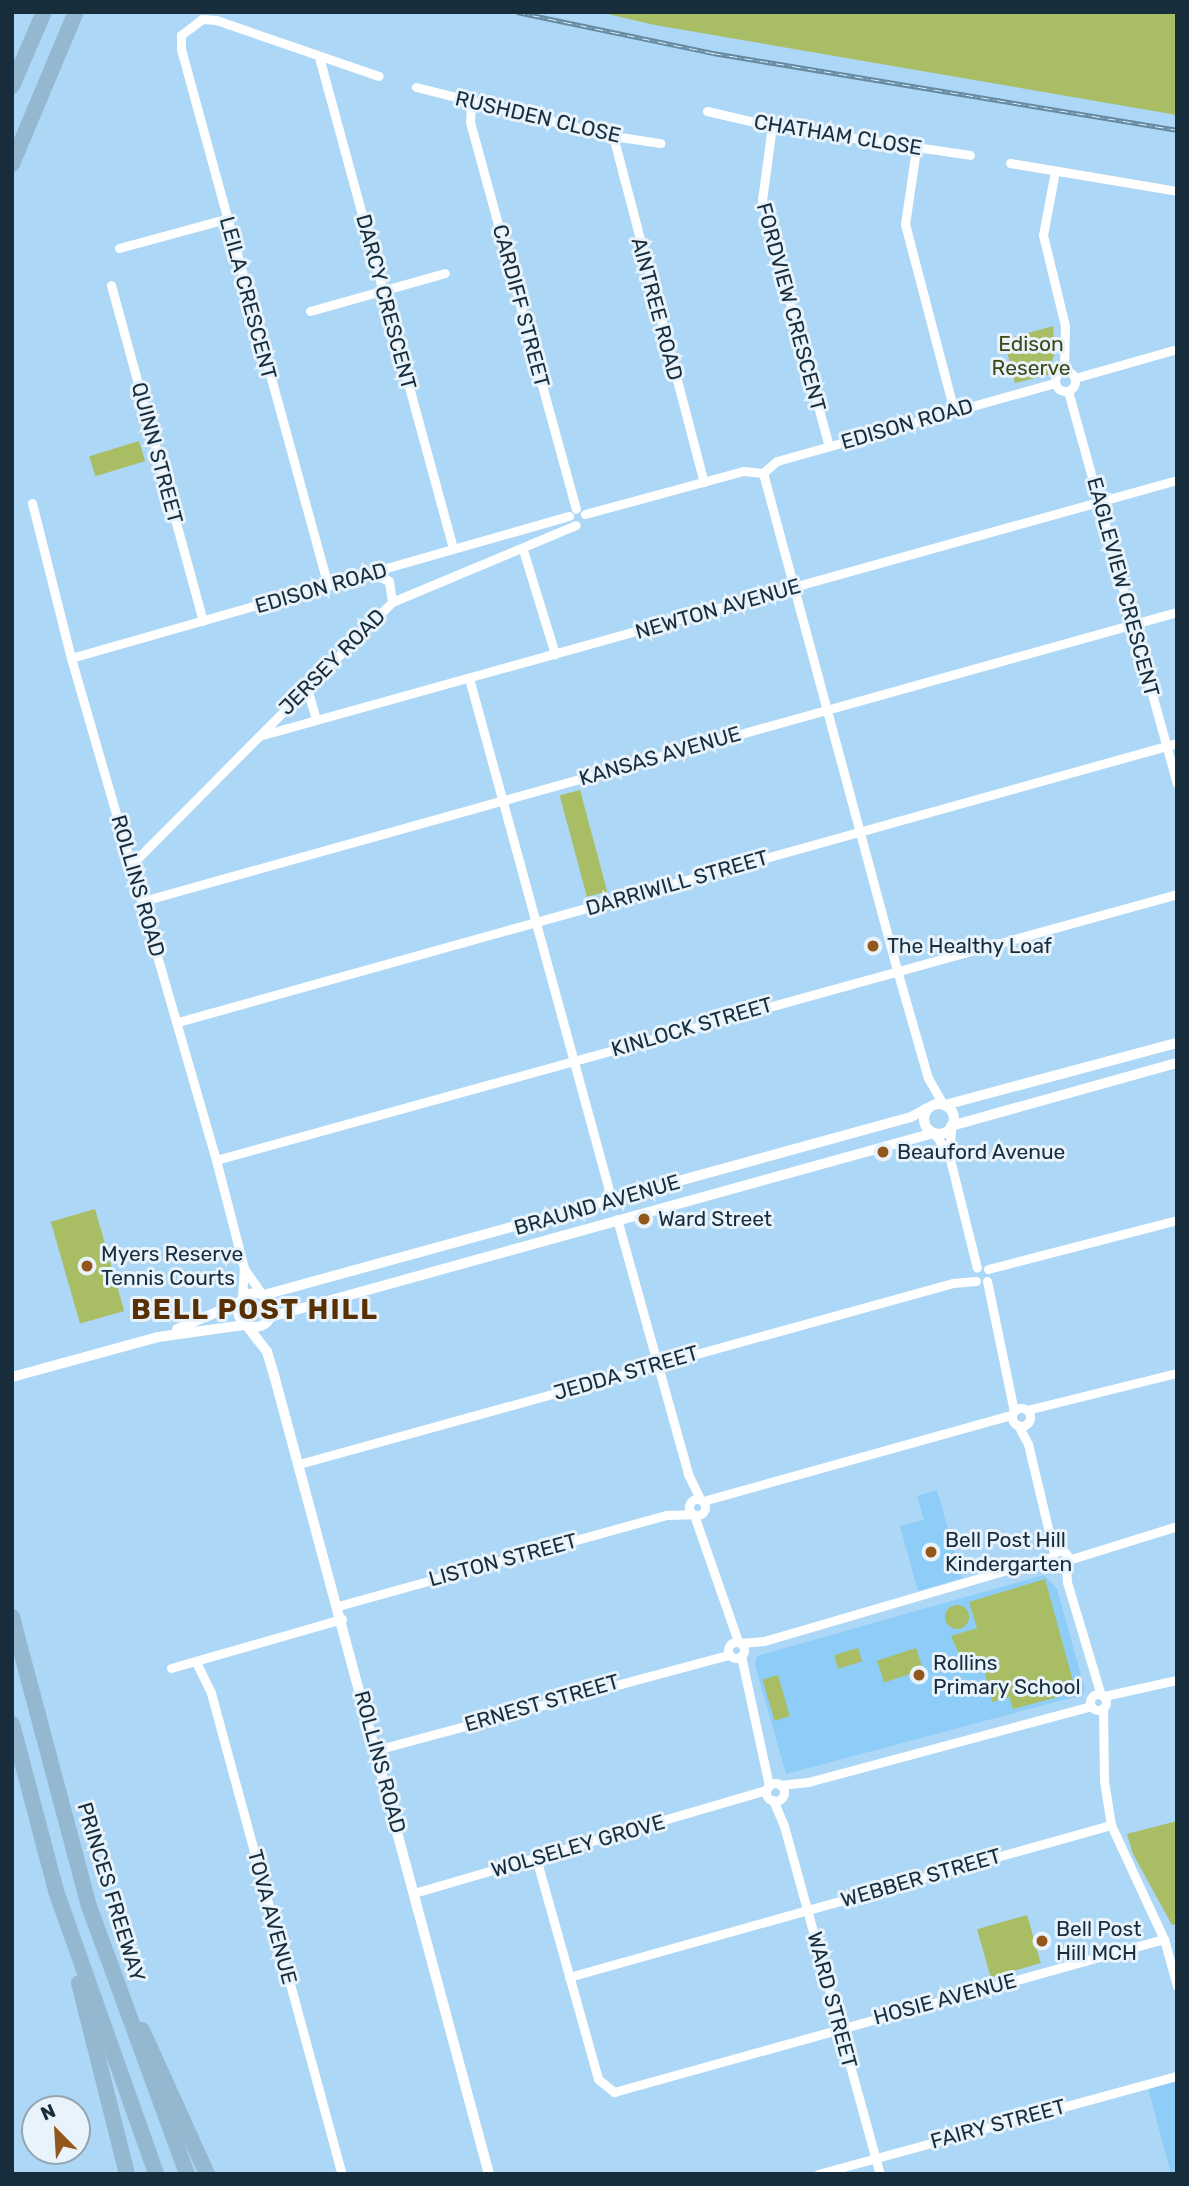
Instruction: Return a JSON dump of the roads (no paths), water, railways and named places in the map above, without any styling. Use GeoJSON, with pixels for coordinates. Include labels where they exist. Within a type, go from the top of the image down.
{"type":"FeatureCollection","features":[{"type":"Feature","properties":{"kind":"highway"},"geometry":{"type":"LineString","coordinates":[[12,86],[44,12]]}},
{"type":"Feature","properties":{"kind":"highway"},"geometry":{"type":"LineString","coordinates":[[12,164],[76,12]]}},
{"type":"Feature","properties":{"kind":"highway","name":"PRINCES FREEWAY"},"geometry":{"type":"LineString","coordinates":[[12,1617],[89,1906],[187,2174]]}},
{"type":"Feature","properties":{"kind":"highway"},"geometry":{"type":"LineString","coordinates":[[12,1724],[127,2174]]}},
{"type":"Feature","properties":{"kind":"highway"},"geometry":{"type":"LineString","coordinates":[[56,1891],[156,2174]]}},
{"type":"Feature","properties":{"kind":"highway"},"geometry":{"type":"LineString","coordinates":[[110,1965],[207,2174]]}},
{"type":"Feature","properties":{"kind":"street","name":"LEILA CRESCENT"},"geometry":{"type":"LineString","coordinates":[[319,57],[202,19],[181,35],[181,49],[226,219],[328,586]]}},
{"type":"Feature","properties":{"kind":"street"},"geometry":{"type":"LineString","coordinates":[[319,57],[379,76]]}},
{"type":"Feature","properties":{"kind":"street","name":"DARCY CRESCENT"},"geometry":{"type":"LineString","coordinates":[[319,57],[453,548]]}},
{"type":"Feature","properties":{"kind":"street","name":"RUSHDEN CLOSE"},"geometry":{"type":"LineString","coordinates":[[416,87],[471,103],[612,136],[660,143]]}},
{"type":"Feature","properties":{"kind":"street","name":"CARDIFF STREET"},"geometry":{"type":"LineString","coordinates":[[471,103],[470,122],[576,526]]}},
{"type":"Feature","properties":{"kind":"street","name":"CHATHAM CLOSE"},"geometry":{"type":"LineString","coordinates":[[708,111],[772,126],[970,155]]}},
{"type":"Feature","properties":{"kind":"street","name":"FORDVIEW CRESCENT"},"geometry":{"type":"LineString","coordinates":[[772,126],[762,200],[829,446]]}},
{"type":"Feature","properties":{"kind":"street","name":"AINTREE ROAD"},"geometry":{"type":"LineString","coordinates":[[612,136],[704,482]]}},
{"type":"Feature","properties":{"kind":"street"},"geometry":{"type":"LineString","coordinates":[[916,149],[905,224],[954,411]]}},
{"type":"Feature","properties":{"kind":"street"},"geometry":{"type":"LineString","coordinates":[[1010,163],[1177,191]]}},
{"type":"Feature","properties":{"kind":"street"},"geometry":{"type":"LineString","coordinates":[[1055,171],[1043,235],[1065,327],[1063,371],[1055,383],[1068,391],[1075,378],[1177,349]]}},
{"type":"Feature","properties":{"kind":"street"},"geometry":{"type":"LineString","coordinates":[[120,248],[226,219]]}},
{"type":"Feature","properties":{"kind":"street"},"geometry":{"type":"LineString","coordinates":[[310,312],[445,273]]}},
{"type":"Feature","properties":{"kind":"street","name":"QUINN STREET"},"geometry":{"type":"LineString","coordinates":[[111,285],[203,621]]}},
{"type":"Feature","properties":{"kind":"street"},"geometry":{"type":"LineString","coordinates":[[1063,371],[1075,378]]}},
{"type":"Feature","properties":{"kind":"street","name":"EDISON ROAD"},"geometry":{"type":"LineString","coordinates":[[585,514],[743,471],[763,474],[777,461],[1055,383]]}},
{"type":"Feature","properties":{"kind":"street","name":"EAGLEVIEW CRESCENT"},"geometry":{"type":"LineString","coordinates":[[1068,391],[1133,624],[1172,745],[1177,783]]}},
{"type":"Feature","properties":{"kind":"street"},"geometry":{"type":"LineString","coordinates":[[763,474],[825,710],[928,1078],[944,1104],[951,1128],[949,1155],[1093,1677],[1111,1825],[1164,1939],[1177,1986]]}},
{"type":"Feature","properties":{"kind":"street","name":"NEWTON AVENUE"},"geometry":{"type":"LineString","coordinates":[[259,736],[1177,480]]}},
{"type":"Feature","properties":{"kind":"street","name":"ROLLINS ROAD"},"geometry":{"type":"LineString","coordinates":[[32,503],[71,658],[216,1160],[244,1268],[241,1301]]}},
{"type":"Feature","properties":{"kind":"street"},"geometry":{"type":"LineString","coordinates":[[572,512],[585,514],[584,522],[576,526]]}},
{"type":"Feature","properties":{"kind":"street","name":"EDISON ROAD"},"geometry":{"type":"LineString","coordinates":[[71,658],[403,565],[453,548],[500,539],[572,512]]}},
{"type":"Feature","properties":{"kind":"street","name":"JERSEY ROAD"},"geometry":{"type":"LineString","coordinates":[[132,864],[395,597],[412,597],[576,526]]}},
{"type":"Feature","properties":{"kind":"street"},"geometry":{"type":"LineString","coordinates":[[523,550],[555,654]]}},
{"type":"Feature","properties":{"kind":"street"},"geometry":{"type":"LineString","coordinates":[[389,581],[403,565]]}},
{"type":"Feature","properties":{"kind":"street"},"geometry":{"type":"LineString","coordinates":[[371,573],[389,581],[395,597]]}},
{"type":"Feature","properties":{"kind":"street","name":"KANSAS AVENUE"},"geometry":{"type":"LineString","coordinates":[[143,901],[1177,612]]}},
{"type":"Feature","properties":{"kind":"street","name":"WARD STREET"},"geometry":{"type":"LineString","coordinates":[[468,678],[880,2174]]}},
{"type":"Feature","properties":{"kind":"street"},"geometry":{"type":"LineString","coordinates":[[307,688],[316,720]]}},
{"type":"Feature","properties":{"kind":"street","name":"DARRIWILL STREET"},"geometry":{"type":"LineString","coordinates":[[178,1022],[1172,745]]}},
{"type":"Feature","properties":{"kind":"street","name":"KINLOCK STREET"},"geometry":{"type":"LineString","coordinates":[[216,1160],[1174,893]]}},
{"type":"Feature","properties":{"kind":"street"},"geometry":{"type":"LineString","coordinates":[[944,1104],[1177,1043]]}},
{"type":"Feature","properties":{"kind":"street"},"geometry":{"type":"LineString","coordinates":[[951,1128],[1177,1063]]}},
{"type":"Feature","properties":{"kind":"street"},"geometry":{"type":"LineString","coordinates":[[928,1078],[927,1122],[949,1155]]}},
{"type":"Feature","properties":{"kind":"street","name":"BRAUND AVENUE"},"geometry":{"type":"LineString","coordinates":[[263,1295],[612,1201],[911,1117],[928,1107],[944,1104]]}},
{"type":"Feature","properties":{"kind":"street","name":"BRAUND AVENUE"},"geometry":{"type":"LineString","coordinates":[[270,1319],[617,1219],[934,1134],[944,1135],[951,1128]]}},
{"type":"Feature","properties":{"kind":"street","name":"JEDDA STREET"},"geometry":{"type":"LineString","coordinates":[[299,1464],[1177,1220]]}},
{"type":"Feature","properties":{"kind":"street","name":"ROLLINS ROAD"},"geometry":{"type":"LineString","coordinates":[[244,1268],[263,1295]]}},
{"type":"Feature","properties":{"kind":"street"},"geometry":{"type":"LineString","coordinates":[[12,1377],[158,1336],[241,1301],[250,1293],[263,1295],[270,1319],[260,1327],[246,1325],[158,1336]]}},
{"type":"Feature","properties":{"kind":"street"},"geometry":{"type":"LineString","coordinates":[[241,1301],[239,1312],[246,1325]]}},
{"type":"Feature","properties":{"kind":"street","name":"ROLLINS ROAD"},"geometry":{"type":"LineString","coordinates":[[270,1319],[267,1352],[342,1619],[489,2174]]}},
{"type":"Feature","properties":{"kind":"street","name":"ROLLINS ROAD"},"geometry":{"type":"LineString","coordinates":[[246,1325],[267,1352]]}},
{"type":"Feature","properties":{"kind":"street","name":"LISTON STREET"},"geometry":{"type":"LineString","coordinates":[[338,1606],[1177,1373]]}},
{"type":"Feature","properties":{"kind":"street","name":"ERNEST STREET"},"geometry":{"type":"LineString","coordinates":[[376,1750],[1177,1526]]}},
{"type":"Feature","properties":{"kind":"street"},"geometry":{"type":"LineString","coordinates":[[171,1668],[342,1619]]}},
{"type":"Feature","properties":{"kind":"street","name":"TOVA AVENUE"},"geometry":{"type":"LineString","coordinates":[[197,1662],[212,1693],[342,2174]]}},
{"type":"Feature","properties":{"kind":"street","name":"WOLSELEY GROVE"},"geometry":{"type":"LineString","coordinates":[[414,1893],[1177,1680]]}},
{"type":"Feature","properties":{"kind":"street","name":"WEBBER STREET"},"geometry":{"type":"LineString","coordinates":[[569,1977],[1111,1825]]}},
{"type":"Feature","properties":{"kind":"street"},"geometry":{"type":"LineString","coordinates":[[536,1858],[569,1977]]}},
{"type":"Feature","properties":{"kind":"street","name":"HOSIE AVENUE"},"geometry":{"type":"LineString","coordinates":[[569,1977],[598,2079],[605,2089],[614,2092],[1164,1939]]}},
{"type":"Feature","properties":{"kind":"street","name":"FAIRY STREET"},"geometry":{"type":"LineString","coordinates":[[818,2174],[1177,2076]]}},
{"type":"Feature","properties":{"kind":"railway"},"geometry":{"type":"LineString","coordinates":[[517,12],[713,53],[1177,130]]}},
{"type":"Feature","properties":{"kind":"place","name":"The Healthy Loaf"},"geometry":{"type":"Point","coordinates":[873,946]}},
{"type":"Feature","properties":{"kind":"place","name":"Beauford Avenue"},"geometry":{"type":"Point","coordinates":[883,1152]}},
{"type":"Feature","properties":{"kind":"place","name":"Ward Street"},"geometry":{"type":"Point","coordinates":[644,1219]}},
{"type":"Feature","properties":{"kind":"place","name":"Myers Reserve Tennis Courts"},"geometry":{"type":"Point","coordinates":[87,1266]}},
{"type":"Feature","properties":{"kind":"place","name":"Bell Post Hill Kindergarten"},"geometry":{"type":"Point","coordinates":[931,1552]}},
{"type":"Feature","properties":{"kind":"place","name":"Rollins Primary School"},"geometry":{"type":"Point","coordinates":[919,1675]}},
{"type":"Feature","properties":{"kind":"place","name":"Bell Post Hill MCH"},"geometry":{"type":"Point","coordinates":[1042,1941]}},
{"type":"Feature","properties":{"kind":"district","name":"BELL POST HILL"},"geometry":{"type":"Point","coordinates":[255,1310]}},
{"type":"Feature","properties":{"kind":"park label","name":"Edison Reserve"},"geometry":{"type":"Point","coordinates":[1031,356]}}]}
